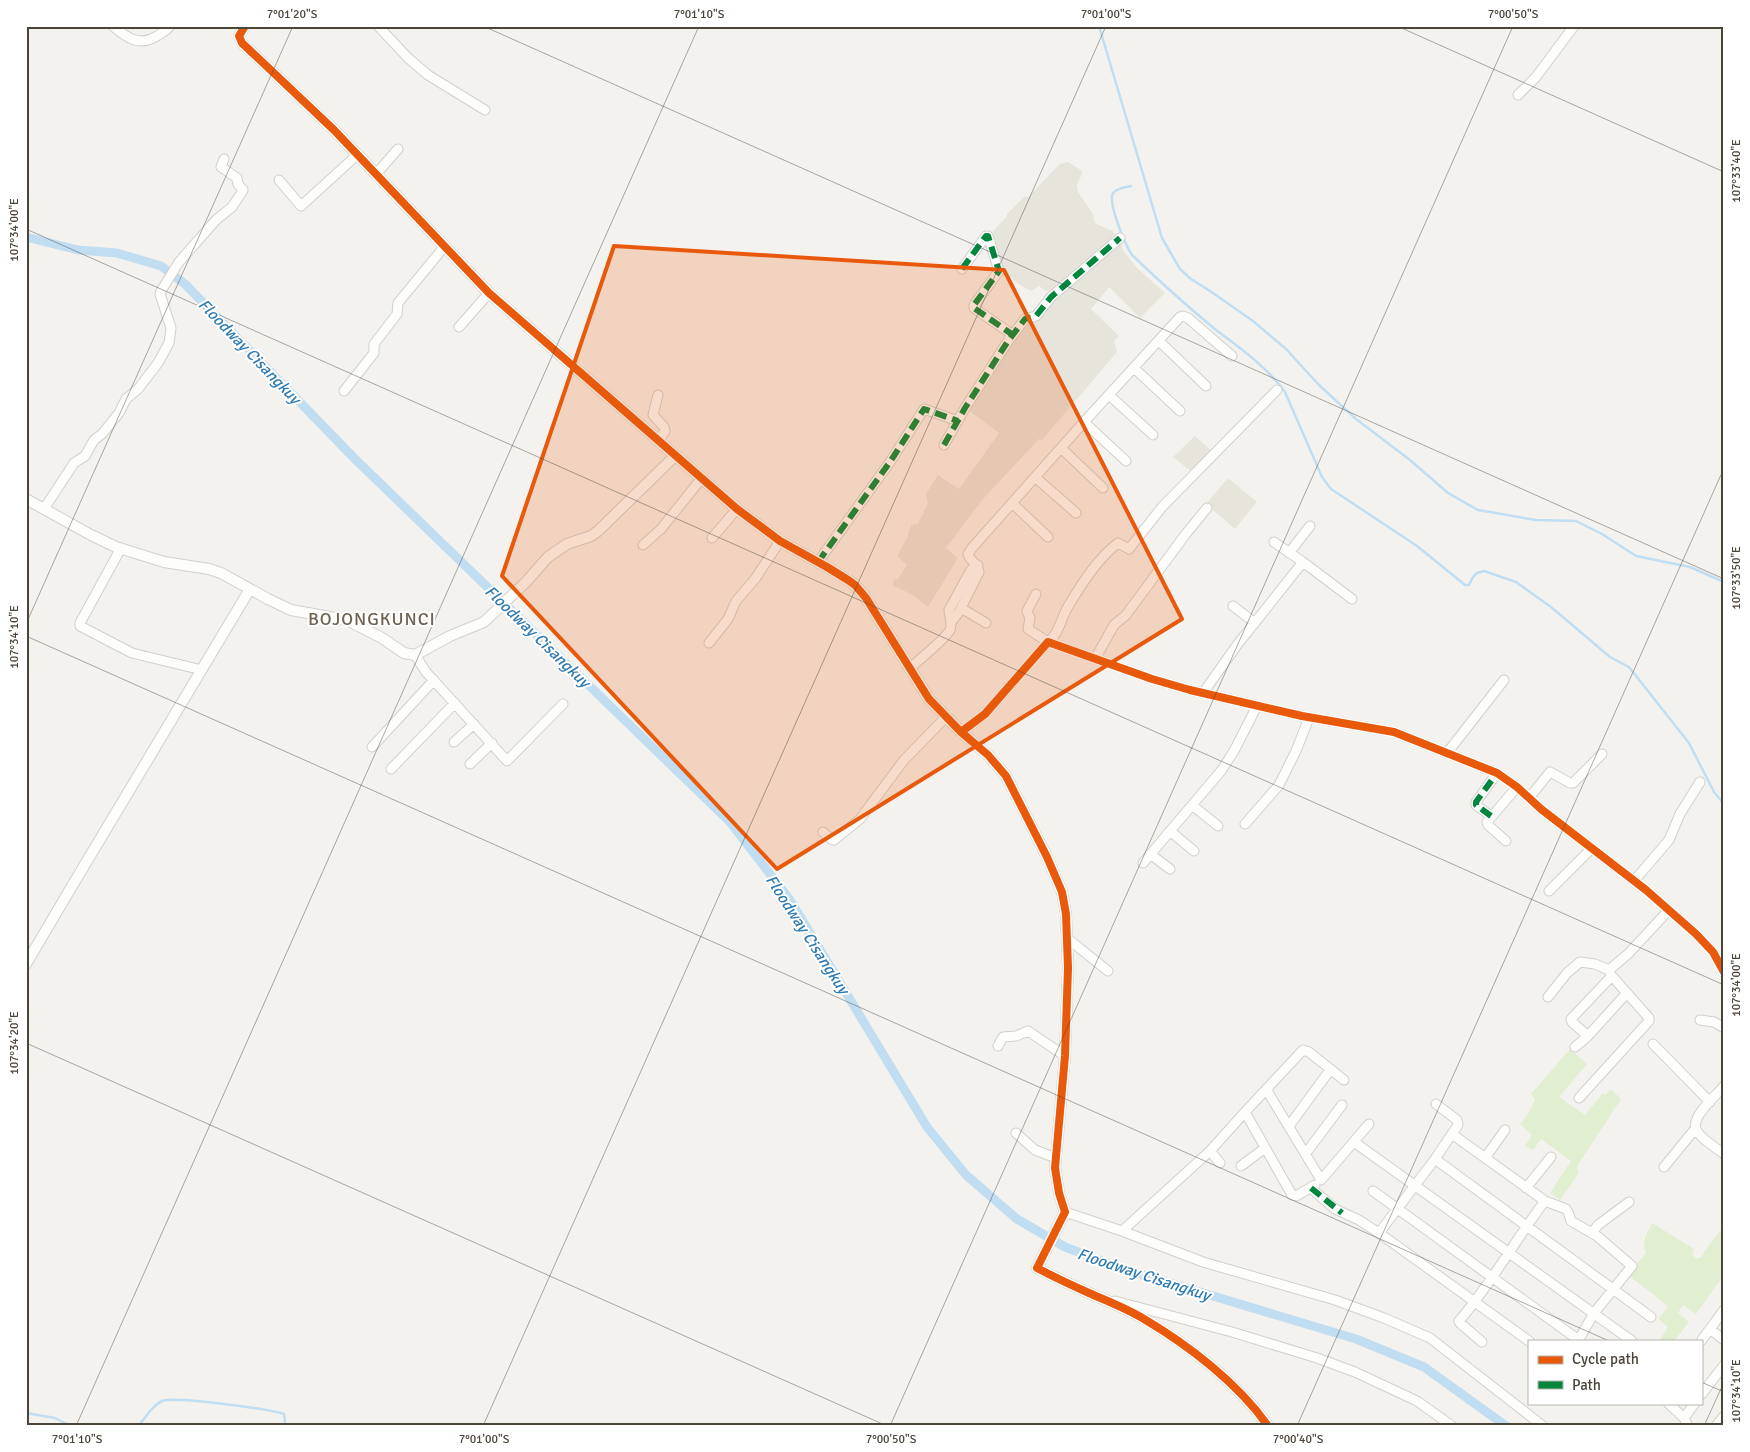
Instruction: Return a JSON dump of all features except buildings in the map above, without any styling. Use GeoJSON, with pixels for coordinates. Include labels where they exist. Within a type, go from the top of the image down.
{"type":"FeatureCollection","features":[{"type":"Feature","properties":{"kind":"street"},"geometry":{"type":"LineString","coordinates":[[113,26],[134,41],[150,40],[167,30],[170,26]]}},
{"type":"Feature","properties":{"kind":"street"},"geometry":{"type":"LineString","coordinates":[[245,26],[239,36],[242,43],[358,154],[489,293],[737,509],[780,541],[855,585],[866,598],[929,700],[961,732],[988,754],[1006,776],[1047,857],[1062,892],[1066,914],[1065,1056],[1056,1158],[1056,1174],[1064,1215],[1037,1268],[1102,1297],[1144,1319],[1201,1359],[1245,1398],[1268,1426]]}},
{"type":"Feature","properties":{"kind":"street"},"geometry":{"type":"LineString","coordinates":[[378,26],[408,58],[428,75],[485,110]]}},
{"type":"Feature","properties":{"kind":"street"},"geometry":{"type":"LineString","coordinates":[[1518,95],[1536,76],[1574,26]]}},
{"type":"Feature","properties":{"kind":"street"},"geometry":{"type":"LineString","coordinates":[[376,174],[398,149]]}},
{"type":"Feature","properties":{"kind":"street"},"geometry":{"type":"LineString","coordinates":[[279,180],[301,206],[358,154]]}},
{"type":"Feature","properties":{"kind":"street"},"geometry":{"type":"LineString","coordinates":[[44,508],[76,462],[85,456],[94,440],[102,434],[119,413],[126,399],[138,389],[158,363],[169,343],[171,328],[160,294],[165,283],[179,262],[216,220],[232,207],[242,192],[237,178],[221,167],[224,159]]}},
{"type":"Feature","properties":{"kind":"street"},"geometry":{"type":"LineString","coordinates":[[962,269],[986,236],[988,236],[999,271],[974,308],[1013,334]]}},
{"type":"Feature","properties":{"kind":"street"},"geometry":{"type":"LineString","coordinates":[[944,445],[1013,334],[1026,318],[1036,316],[1051,297],[1120,238]]}},
{"type":"Feature","properties":{"kind":"street"},"geometry":{"type":"LineString","coordinates":[[344,391],[374,353],[374,344],[397,314],[398,303],[444,247]]}},
{"type":"Feature","properties":{"kind":"street"},"geometry":{"type":"LineString","coordinates":[[459,327],[489,293]]}},
{"type":"Feature","properties":{"kind":"street"},"geometry":{"type":"LineString","coordinates":[[978,565],[969,558],[968,554],[1084,422],[1183,316],[1188,318],[1232,356]]}},
{"type":"Feature","properties":{"kind":"street"},"geometry":{"type":"LineString","coordinates":[[1159,341],[1206,386]]}},
{"type":"Feature","properties":{"kind":"street"},"geometry":{"type":"LineString","coordinates":[[1134,368],[1180,411]]}},
{"type":"Feature","properties":{"kind":"street"},"geometry":{"type":"LineString","coordinates":[[961,732],[985,714],[1048,642],[1054,638],[1069,604],[1084,581],[1109,551],[1118,543],[1127,549],[1129,548],[1162,507],[1277,390]]}},
{"type":"Feature","properties":{"kind":"street"},"geometry":{"type":"LineString","coordinates":[[1109,395],[1153,435]]}},
{"type":"Feature","properties":{"kind":"street"},"geometry":{"type":"LineString","coordinates":[[658,396],[653,415],[664,427],[665,432],[659,440]]}},
{"type":"Feature","properties":{"kind":"street"},"geometry":{"type":"LineString","coordinates":[[818,562],[890,462],[924,409],[958,420]]}},
{"type":"Feature","properties":{"kind":"street"},"geometry":{"type":"LineString","coordinates":[[1084,422],[1126,461]]}},
{"type":"Feature","properties":{"kind":"street"},"geometry":{"type":"LineString","coordinates":[[1061,448],[1103,488]]}},
{"type":"Feature","properties":{"kind":"street"},"geometry":{"type":"LineString","coordinates":[[26,499],[91,535],[121,548],[164,562],[210,569],[221,573],[283,606],[298,612],[336,616],[347,620],[382,638],[404,653],[415,655],[450,636],[484,622],[526,582],[548,556],[567,544],[591,536],[598,531],[675,456]]}},
{"type":"Feature","properties":{"kind":"street"},"geometry":{"type":"LineString","coordinates":[[1035,477],[1076,513]]}},
{"type":"Feature","properties":{"kind":"street"},"geometry":{"type":"LineString","coordinates":[[643,545],[660,529],[701,479]]}},
{"type":"Feature","properties":{"kind":"street"},"geometry":{"type":"LineString","coordinates":[[1012,503],[1048,537]]}},
{"type":"Feature","properties":{"kind":"street"},"geometry":{"type":"LineString","coordinates":[[1095,659],[1114,625],[1126,615],[1185,535],[1208,508]]}},
{"type":"Feature","properties":{"kind":"street"},"geometry":{"type":"LineString","coordinates":[[712,538],[737,509]]}},
{"type":"Feature","properties":{"kind":"street"},"geometry":{"type":"LineString","coordinates":[[1290,553],[1310,526]]}},
{"type":"Feature","properties":{"kind":"street"},"geometry":{"type":"LineString","coordinates":[[709,643],[728,619],[736,601],[755,579],[780,541]]}},
{"type":"Feature","properties":{"kind":"street"},"geometry":{"type":"LineString","coordinates":[[1274,542],[1352,599]]}},
{"type":"Feature","properties":{"kind":"street"},"geometry":{"type":"LineString","coordinates":[[121,548],[80,626],[132,653],[202,670]]}},
{"type":"Feature","properties":{"kind":"street"},"geometry":{"type":"LineString","coordinates":[[1204,693],[1236,645],[1303,562]]}},
{"type":"Feature","properties":{"kind":"street"},"geometry":{"type":"LineString","coordinates":[[910,668],[950,631],[952,621],[961,608],[978,574],[978,565]]}},
{"type":"Feature","properties":{"kind":"street"},"geometry":{"type":"LineString","coordinates":[[952,621],[949,610],[971,570],[978,565]]}},
{"type":"Feature","properties":{"kind":"street"},"geometry":{"type":"LineString","coordinates":[[26,964],[250,589]]}},
{"type":"Feature","properties":{"kind":"street"},"geometry":{"type":"LineString","coordinates":[[1036,594],[1027,611],[1030,618],[1028,629],[1048,642],[1152,679],[1204,693],[1309,718],[1388,730],[1497,773],[1634,881],[1708,945],[1724,972]]}},
{"type":"Feature","properties":{"kind":"street"},"geometry":{"type":"LineString","coordinates":[[1233,606],[1255,622]]}},
{"type":"Feature","properties":{"kind":"street"},"geometry":{"type":"LineString","coordinates":[[961,608],[986,623]]}},
{"type":"Feature","properties":{"kind":"street"},"geometry":{"type":"LineString","coordinates":[[415,655],[434,680],[507,761],[563,704]]}},
{"type":"Feature","properties":{"kind":"street"},"geometry":{"type":"LineString","coordinates":[[372,747],[434,680]]}},
{"type":"Feature","properties":{"kind":"street"},"geometry":{"type":"LineString","coordinates":[[1447,753],[1504,680]]}},
{"type":"Feature","properties":{"kind":"street"},"geometry":{"type":"LineString","coordinates":[[391,769],[455,704]]}},
{"type":"Feature","properties":{"kind":"street"},"geometry":{"type":"LineString","coordinates":[[1143,862],[1221,771],[1234,751],[1257,706]]}},
{"type":"Feature","properties":{"kind":"street"},"geometry":{"type":"LineString","coordinates":[[823,832],[834,840],[860,819],[904,760],[946,717]]}},
{"type":"Feature","properties":{"kind":"street"},"geometry":{"type":"LineString","coordinates":[[1246,824],[1279,785],[1296,751],[1309,718]]}},
{"type":"Feature","properties":{"kind":"street"},"geometry":{"type":"LineString","coordinates":[[454,742],[474,724]]}},
{"type":"Feature","properties":{"kind":"street"},"geometry":{"type":"LineString","coordinates":[[470,764],[492,743]]}},
{"type":"Feature","properties":{"kind":"street"},"geometry":{"type":"LineString","coordinates":[[1529,798],[1550,772],[1573,783],[1602,754]]}},
{"type":"Feature","properties":{"kind":"street"},"geometry":{"type":"LineString","coordinates":[[1491,816],[1476,805],[1476,802],[1497,773]]}},
{"type":"Feature","properties":{"kind":"street"},"geometry":{"type":"LineString","coordinates":[[1634,881],[1669,840],[1680,814],[1700,782]]}},
{"type":"Feature","properties":{"kind":"street"},"geometry":{"type":"LineString","coordinates":[[1506,841],[1488,825],[1488,821],[1517,788]]}},
{"type":"Feature","properties":{"kind":"street"},"geometry":{"type":"LineString","coordinates":[[1192,805],[1218,826]]}},
{"type":"Feature","properties":{"kind":"street"},"geometry":{"type":"LineString","coordinates":[[1170,831],[1194,851]]}},
{"type":"Feature","properties":{"kind":"street"},"geometry":{"type":"LineString","coordinates":[[1549,891],[1591,849]]}},
{"type":"Feature","properties":{"kind":"street"},"geometry":{"type":"LineString","coordinates":[[1150,854],[1170,869]]}},
{"type":"Feature","properties":{"kind":"street"},"geometry":{"type":"LineString","coordinates":[[1588,1036],[1571,1019],[1603,987],[1610,973],[1668,911]]}},
{"type":"Feature","properties":{"kind":"street"},"geometry":{"type":"LineString","coordinates":[[1067,938],[1108,971]]}},
{"type":"Feature","properties":{"kind":"street"},"geometry":{"type":"LineString","coordinates":[[1548,997],[1567,973],[1580,962],[1595,964],[1610,973],[1622,986],[1626,994],[1648,1014],[1649,1022],[1580,1098]]}},
{"type":"Feature","properties":{"kind":"street"},"geometry":{"type":"LineString","coordinates":[[1575,1047],[1588,1036],[1626,994]]}},
{"type":"Feature","properties":{"kind":"street"},"geometry":{"type":"LineString","coordinates":[[1700,1020],[1714,1022],[1724,1028]]}},
{"type":"Feature","properties":{"kind":"street"},"geometry":{"type":"LineString","coordinates":[[998,1046],[1002,1037],[1016,1036],[1028,1031],[1065,1056]]}},
{"type":"Feature","properties":{"kind":"street"},"geometry":{"type":"LineString","coordinates":[[1653,1044],[1710,1102]]}},
{"type":"Feature","properties":{"kind":"street"},"geometry":{"type":"LineString","coordinates":[[1122,1231],[1210,1151],[1303,1050],[1309,1052],[1344,1080]]}},
{"type":"Feature","properties":{"kind":"street"},"geometry":{"type":"LineString","coordinates":[[1289,1126],[1330,1070]]}},
{"type":"Feature","properties":{"kind":"street"},"geometry":{"type":"LineString","coordinates":[[1664,1167],[1695,1129],[1696,1118],[1724,1086]]}},
{"type":"Feature","properties":{"kind":"street"},"geometry":{"type":"LineString","coordinates":[[1266,1089],[1321,1180]]}},
{"type":"Feature","properties":{"kind":"street"},"geometry":{"type":"LineString","coordinates":[[1379,1233],[1435,1159],[1458,1125],[1457,1120],[1436,1104]]}},
{"type":"Feature","properties":{"kind":"street"},"geometry":{"type":"LineString","coordinates":[[1306,1153],[1342,1105]]}},
{"type":"Feature","properties":{"kind":"street"},"geometry":{"type":"LineString","coordinates":[[1244,1112],[1292,1195],[1296,1196],[1321,1180],[1369,1124]]}},
{"type":"Feature","properties":{"kind":"street"},"geometry":{"type":"LineString","coordinates":[[1695,1129],[1698,1134],[1724,1154]]}},
{"type":"Feature","properties":{"kind":"street"},"geometry":{"type":"LineString","coordinates":[[1485,1158],[1505,1130]]}},
{"type":"Feature","properties":{"kind":"street"},"geometry":{"type":"LineString","coordinates":[[1016,1133],[1035,1150],[1056,1158]]}},
{"type":"Feature","properties":{"kind":"street"},"geometry":{"type":"LineString","coordinates":[[1373,1191],[1579,1340],[1594,1313],[1632,1266],[1592,1233],[1571,1220],[1566,1209],[1546,1201],[1526,1188],[1452,1134]]}},
{"type":"Feature","properties":{"kind":"street"},"geometry":{"type":"LineString","coordinates":[[1354,1142],[1631,1340]]}},
{"type":"Feature","properties":{"kind":"street"},"geometry":{"type":"LineString","coordinates":[[1241,1166],[1265,1148]]}},
{"type":"Feature","properties":{"kind":"street"},"geometry":{"type":"LineString","coordinates":[[1210,1151],[1220,1164]]}},
{"type":"Feature","properties":{"kind":"street"},"geometry":{"type":"LineString","coordinates":[[1526,1188],[1551,1157]]}},
{"type":"Feature","properties":{"kind":"street"},"geometry":{"type":"LineString","coordinates":[[1435,1159],[1651,1317]]}},
{"type":"Feature","properties":{"kind":"street"},"geometry":{"type":"LineString","coordinates":[[1311,1188],[1335,1209],[1360,1220],[1528,1340]]}},
{"type":"Feature","properties":{"kind":"street"},"geometry":{"type":"LineString","coordinates":[[1482,1342],[1459,1322],[1476,1302],[1527,1225],[1546,1201]]}},
{"type":"Feature","properties":{"kind":"street"},"geometry":{"type":"LineString","coordinates":[[1592,1233],[1598,1226],[1629,1202]]}},
{"type":"Feature","properties":{"kind":"street"},"geometry":{"type":"LineString","coordinates":[[1064,1215],[1122,1231],[1203,1262],[1335,1300],[1430,1338],[1544,1426]]}},
{"type":"Feature","properties":{"kind":"street"},"geometry":{"type":"LineString","coordinates":[[1102,1297],[1232,1332],[1317,1358],[1355,1372],[1417,1402],[1452,1426]]}},
{"type":"Feature","properties":{"kind":"street"},"geometry":{"type":"LineString","coordinates":[[1702,1340],[1724,1310]]}},
{"type":"Feature","properties":{"kind":"street"},"geometry":{"type":"LineString","coordinates":[[1710,1329],[1724,1340]]}},
{"type":"Feature","properties":{"kind":"street"},"geometry":{"type":"LineString","coordinates":[[1702,1394],[1724,1366]]}},
{"type":"Feature","properties":{"kind":"street"},"geometry":{"type":"LineString","coordinates":[[1669,1404],[1686,1422],[1695,1404]]}},
{"type":"Feature","properties":{"kind":"street"},"geometry":{"type":"LineString","coordinates":[[1717,1425],[1724,1416]]}},
{"type":"Feature","properties":{"kind":"highlighted area"},"geometry":{"type":"Polygon","coordinates":[[[614,246],[1004,270],[1182,619],[777,869],[502,576],[614,246]]]}},
{"type":"Feature","properties":{"kind":"shaded area"},"geometry":{"type":"Polygon","coordinates":[[[1068,162],[1082,171],[1077,185],[1078,192],[1093,214],[1094,221],[1096,224],[1113,231],[1115,235],[1050,291],[1046,291],[1039,286],[1031,291],[1017,283],[1002,269],[993,231],[1024,197],[1028,197],[1060,164],[1068,162]]]}},
{"type":"Feature","properties":{"kind":"shaded area"},"geometry":{"type":"Polygon","coordinates":[[[1120,241],[1123,250],[1136,267],[1165,293],[1140,318],[1109,287],[1091,309],[1119,336],[1114,341],[1117,352],[1042,440],[1039,439],[983,499],[946,548],[958,558],[928,607],[911,594],[892,585],[907,565],[897,556],[907,538],[911,525],[918,524],[928,503],[926,494],[938,475],[959,489],[999,433],[968,410],[1022,325],[1120,241]]]}},
{"type":"Feature","properties":{"kind":"shaded area"},"geometry":{"type":"Polygon","coordinates":[[[1195,436],[1216,455],[1197,476],[1173,457],[1195,436]]]}},
{"type":"Feature","properties":{"kind":"shaded area"},"geometry":{"type":"Polygon","coordinates":[[[1228,478],[1257,502],[1235,529],[1206,504],[1228,478]]]}},
{"type":"Feature","properties":{"kind":"green space"},"geometry":{"type":"Polygon","coordinates":[[[1570,1049],[1587,1064],[1559,1097],[1585,1115],[1603,1093],[1605,1095],[1611,1089],[1621,1099],[1578,1165],[1579,1173],[1560,1200],[1550,1193],[1571,1161],[1541,1139],[1533,1150],[1525,1146],[1532,1135],[1520,1124],[1535,1100],[1531,1094],[1570,1049]]]}},
{"type":"Feature","properties":{"kind":"green space"},"geometry":{"type":"Polygon","coordinates":[[[1652,1223],[1694,1249],[1692,1254],[1696,1259],[1702,1257],[1724,1226],[1724,1275],[1696,1314],[1683,1305],[1678,1313],[1689,1322],[1675,1340],[1660,1340],[1668,1327],[1659,1319],[1668,1306],[1628,1275],[1646,1253],[1644,1242],[1652,1223]]]}},
{"type":"Feature","properties":{"kind":"waterway"},"geometry":{"type":"LineString","coordinates":[[1099,26],[1162,238],[1180,269],[1191,279],[1253,321],[1286,349],[1319,385],[1356,419],[1410,460],[1448,493],[1478,510],[1536,520],[1576,521],[1602,534],[1636,556],[1690,567],[1724,582]]}},
{"type":"Feature","properties":{"kind":"waterway"},"geometry":{"type":"LineString","coordinates":[[1131,186],[1117,190],[1113,193],[1112,198],[1118,224],[1132,255],[1194,312],[1253,358],[1278,383],[1285,392],[1322,477],[1331,489],[1417,546],[1465,585],[1469,585],[1477,573],[1484,571],[1516,582],[1551,607],[1610,657],[1629,667],[1689,743],[1714,792],[1724,804]]}},
{"type":"Feature","properties":{"kind":"waterway","name":"Floodway Cisangkuy"},"geometry":{"type":"LineString","coordinates":[[26,237],[78,250],[117,253],[161,266],[185,284],[355,459],[730,822],[790,900],[927,1127],[966,1175],[1017,1219],[1065,1247],[1120,1268],[1356,1339],[1424,1367],[1506,1426]]}},
{"type":"Feature","properties":{"kind":"waterway"},"geometry":{"type":"LineString","coordinates":[[138,1426],[155,1406],[162,1401],[170,1400],[242,1406],[284,1414],[284,1426]]}},
{"type":"Feature","properties":{"kind":"waterway"},"geometry":{"type":"LineString","coordinates":[[26,1413],[55,1418],[71,1426]]}},
{"type":"Feature","properties":{"kind":"marked path"},"geometry":{"type":"LineString","coordinates":[[962,269],[986,236],[988,236],[999,271],[974,305],[974,308],[1013,335]]}},
{"type":"Feature","properties":{"kind":"marked path"},"geometry":{"type":"LineString","coordinates":[[944,445],[965,408],[1008,341],[1025,319],[1036,316],[1051,297],[1120,238]]}},
{"type":"Feature","properties":{"kind":"marked path"},"geometry":{"type":"LineString","coordinates":[[818,562],[890,462],[924,409],[958,421]]}},
{"type":"Feature","properties":{"kind":"marked path"},"geometry":{"type":"LineString","coordinates":[[1491,816],[1476,805],[1476,802],[1497,773]]}},
{"type":"Feature","properties":{"kind":"marked path"},"geometry":{"type":"LineString","coordinates":[[1311,1188],[1342,1213]]}},
{"type":"Feature","properties":{"kind":"cycle path"},"geometry":{"type":"LineString","coordinates":[[245,26],[239,36],[242,43],[334,130],[489,293],[737,509],[780,541],[855,585],[866,598],[929,699],[961,732],[988,755],[1006,776],[1047,857],[1062,892],[1066,914],[1068,968],[1065,1056],[1055,1168],[1059,1193],[1065,1212],[1037,1268],[1130,1311],[1161,1329],[1195,1353],[1227,1380],[1256,1410],[1268,1426]]}},
{"type":"Feature","properties":{"kind":"cycle path"},"geometry":{"type":"LineString","coordinates":[[961,732],[985,714],[1048,642],[1152,679],[1190,690],[1302,716],[1394,732],[1497,773],[1517,787],[1541,809],[1646,890],[1696,934],[1713,952],[1724,972]]}},
{"type":"Feature","properties":{"kind":"district","name":"BOJONGKUNCI"},"geometry":{"type":"Point","coordinates":[372,619]}}]}
